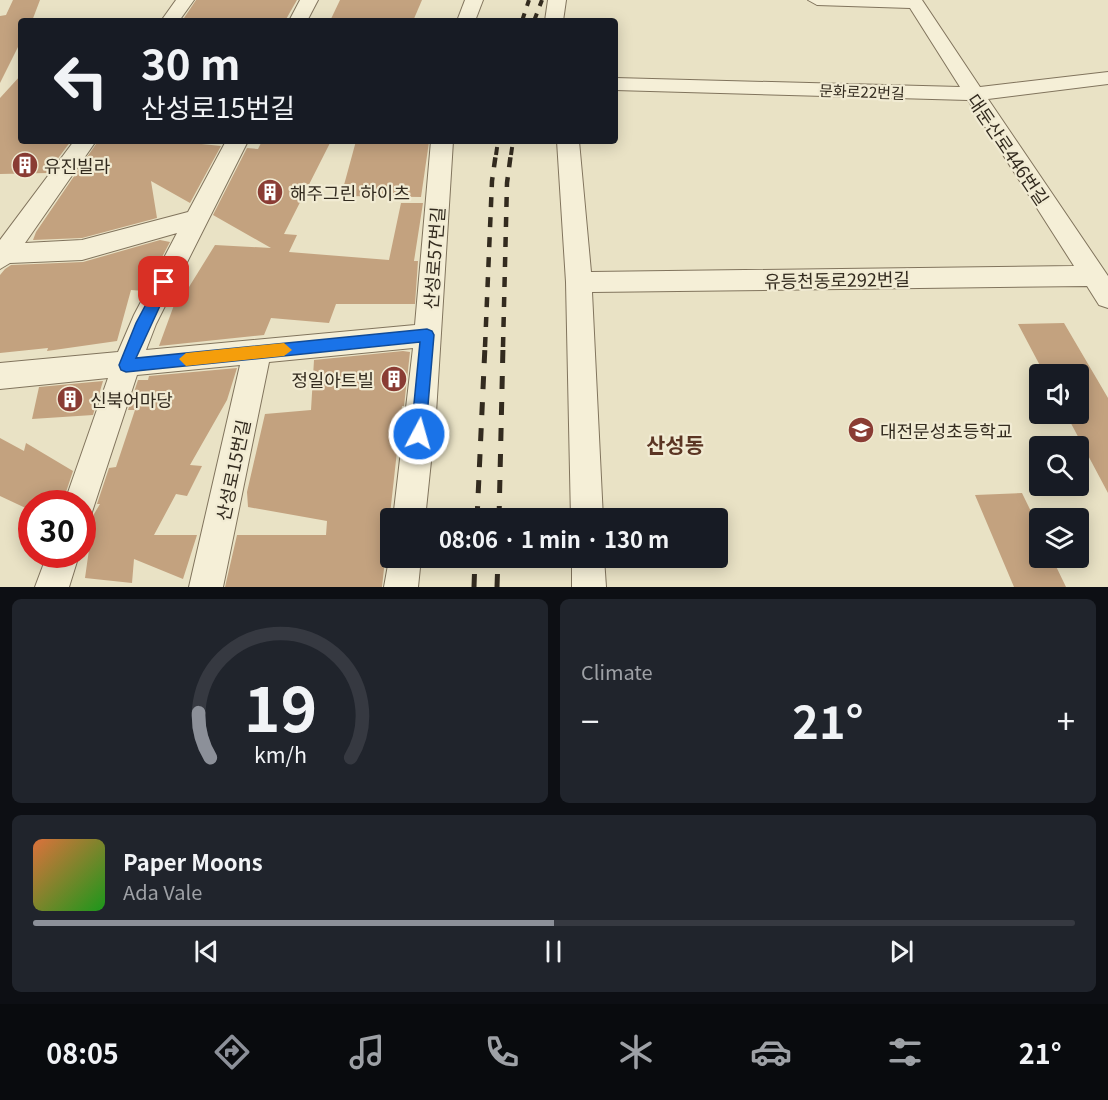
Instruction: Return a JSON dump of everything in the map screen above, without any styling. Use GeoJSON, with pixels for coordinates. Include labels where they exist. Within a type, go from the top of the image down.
{"type":"FeatureCollection","features":[{"type":"Feature","properties":{"kind":"street"},"geometry":{"type":"LineString","coordinates":[[172,18],[185,0]]}},
{"type":"Feature","properties":{"kind":"street"},"geometry":{"type":"LineString","coordinates":[[300,18],[309,0]]}},
{"type":"Feature","properties":{"kind":"street"},"geometry":{"type":"LineString","coordinates":[[467,18],[474,0]]}},
{"type":"Feature","properties":{"kind":"street"},"geometry":{"type":"LineString","coordinates":[[554,18],[557,0]]}},
{"type":"Feature","properties":{"kind":"street"},"geometry":{"type":"LineString","coordinates":[[817,0],[912,1]]}},
{"type":"Feature","properties":{"kind":"street","name":"대둔산로446번길"},"geometry":{"type":"LineString","coordinates":[[912,1],[1108,297]]}},
{"type":"Feature","properties":{"kind":"street","name":"문화로22번길"},"geometry":{"type":"LineString","coordinates":[[618,84],[973,94],[1106,80]]}},
{"type":"Feature","properties":{"kind":"street"},"geometry":{"type":"LineString","coordinates":[[2,257],[83,144]]}},
{"type":"Feature","properties":{"kind":"street"},"geometry":{"type":"LineString","coordinates":[[85,490],[126,365],[143,323],[235,144]]}},
{"type":"Feature","properties":{"kind":"street","name":"산성로57번길"},"geometry":{"type":"LineString","coordinates":[[410,508],[427,335],[442,144]]}},
{"type":"Feature","properties":{"kind":"street"},"geometry":{"type":"LineString","coordinates":[[568,144],[579,282],[587,508]]}},
{"type":"Feature","properties":{"kind":"street"},"geometry":{"type":"LineString","coordinates":[[2,257],[82,250],[197,219]]}},
{"type":"Feature","properties":{"kind":"street","name":"유등천동로292번길"},"geometry":{"type":"LineString","coordinates":[[579,282],[1094,276]]}},
{"type":"Feature","properties":{"kind":"street"},"geometry":{"type":"LineString","coordinates":[[0,376],[427,335]]}},
{"type":"Feature","properties":{"kind":"street","name":"산성로15번길"},"geometry":{"type":"LineString","coordinates":[[206,587],[257,352]]}},
{"type":"Feature","properties":{"kind":"street"},"geometry":{"type":"LineString","coordinates":[[52,587],[59,568]]}},
{"type":"Feature","properties":{"kind":"street"},"geometry":{"type":"LineString","coordinates":[[401,587],[404,568]]}},
{"type":"Feature","properties":{"kind":"street"},"geometry":{"type":"LineString","coordinates":[[588,568],[589,587]]}},
{"type":"Feature","properties":{"kind":"building"},"geometry":{"type":"Polygon","coordinates":[[[13,0],[40,0],[33,18],[18,18],[18,47],[0,83],[0,16],[6,15],[13,0]]]}},
{"type":"Feature","properties":{"kind":"building"},"geometry":{"type":"Polygon","coordinates":[[[196,0],[297,0],[287,18],[184,18],[196,0]]]}},
{"type":"Feature","properties":{"kind":"building"},"geometry":{"type":"Polygon","coordinates":[[[340,0],[422,0],[414,18],[331,18],[340,0]]]}},
{"type":"Feature","properties":{"kind":"building"},"geometry":{"type":"Polygon","coordinates":[[[18,78],[18,144],[69,144],[47,173],[0,174],[0,98],[18,78]]]}},
{"type":"Feature","properties":{"kind":"building"},"geometry":{"type":"Polygon","coordinates":[[[96,144],[221,146],[190,203],[151,181],[157,218],[82,238],[33,240],[36,232],[96,144]]]}},
{"type":"Feature","properties":{"kind":"building"},"geometry":{"type":"Polygon","coordinates":[[[260,144],[329,144],[284,234],[297,235],[289,252],[389,260],[401,203],[423,203],[414,261],[418,261],[415,304],[336,304],[329,323],[271,318],[264,335],[159,346],[181,286],[189,287],[215,245],[271,248],[213,215],[247,148],[258,149],[260,144]]]}},
{"type":"Feature","properties":{"kind":"building"},"geometry":{"type":"Polygon","coordinates":[[[355,144],[429,144],[421,197],[341,196],[355,144]]]}},
{"type":"Feature","properties":{"kind":"building"},"geometry":{"type":"Polygon","coordinates":[[[160,240],[170,242],[144,291],[131,290],[117,341],[47,351],[48,348],[0,353],[0,275],[5,269],[11,265],[83,262],[160,240]]]}},
{"type":"Feature","properties":{"kind":"building"},"geometry":{"type":"Polygon","coordinates":[[[1064,323],[1088,364],[1039,364],[1018,324],[1064,323]]]}},
{"type":"Feature","properties":{"kind":"building"},"geometry":{"type":"Polygon","coordinates":[[[410,352],[391,508],[380,508],[380,568],[384,568],[382,587],[225,587],[237,535],[326,535],[327,521],[248,507],[247,492],[265,414],[311,410],[314,360],[410,352]]]}},
{"type":"Feature","properties":{"kind":"building"},"geometry":{"type":"Polygon","coordinates":[[[1089,366],[1108,398],[1108,493],[1089,457],[1089,436],[1078,436],[1071,424],[1089,424],[1089,366]]]}},
{"type":"Feature","properties":{"kind":"building"},"geometry":{"type":"Polygon","coordinates":[[[237,368],[227,400],[190,465],[202,466],[187,496],[176,494],[154,535],[197,535],[183,579],[134,559],[132,583],[85,578],[86,568],[96,568],[96,511],[100,504],[97,504],[109,468],[116,467],[135,410],[128,410],[138,380],[148,380],[149,376],[237,368]]]}},
{"type":"Feature","properties":{"kind":"building","name":"신북어마당"},"geometry":{"type":"Polygon","coordinates":[[[103,381],[93,415],[32,419],[39,387],[103,381]]]}},
{"type":"Feature","properties":{"kind":"building"},"geometry":{"type":"Polygon","coordinates":[[[0,438],[24,451],[26,443],[73,471],[67,490],[18,490],[18,504],[0,496],[0,438]]]}},
{"type":"Feature","properties":{"kind":"building"},"geometry":{"type":"Polygon","coordinates":[[[1022,493],[1029,508],[1029,568],[1057,568],[1066,587],[1014,587],[975,495],[1022,493]]]}},
{"type":"Feature","properties":{"kind":"railway"},"geometry":{"type":"LineString","coordinates":[[523,18],[529,0]]}},
{"type":"Feature","properties":{"kind":"railway"},"geometry":{"type":"LineString","coordinates":[[535,18],[542,0]]}},
{"type":"Feature","properties":{"kind":"railway"},"geometry":{"type":"LineString","coordinates":[[496,155],[498,144]]}},
{"type":"Feature","properties":{"kind":"railway"},"geometry":{"type":"LineString","coordinates":[[511,155],[513,144]]}},
{"type":"Feature","properties":{"kind":"railway"},"geometry":{"type":"LineString","coordinates":[[485,347],[492,181],[496,153]]}},
{"type":"Feature","properties":{"kind":"railway"},"geometry":{"type":"LineString","coordinates":[[503,347],[507,183],[511,153]]}},
{"type":"Feature","properties":{"kind":"railway"},"geometry":{"type":"LineString","coordinates":[[478,508],[485,346]]}},
{"type":"Feature","properties":{"kind":"railway"},"geometry":{"type":"LineString","coordinates":[[499,508],[503,346]]}},
{"type":"Feature","properties":{"kind":"railway"},"geometry":{"type":"LineString","coordinates":[[474,587],[475,568]]}},
{"type":"Feature","properties":{"kind":"railway"},"geometry":{"type":"LineString","coordinates":[[497,587],[498,568]]}},
{"type":"Feature","properties":{"kind":"slow traffic"},"geometry":{"type":"LineString","coordinates":[[186,359],[284,350]]}},
{"type":"Feature","properties":{"kind":"place","name":"유진빌라"},"geometry":{"type":"Point","coordinates":[25,165]}},
{"type":"Feature","properties":{"kind":"place","name":"해주그린 하이츠"},"geometry":{"type":"Point","coordinates":[270,192]}},
{"type":"Feature","properties":{"kind":"place","name":"정일아트빌"},"geometry":{"type":"Point","coordinates":[394,379]}},
{"type":"Feature","properties":{"kind":"place","name":"신북어마당"},"geometry":{"type":"Point","coordinates":[70,399]}},
{"type":"Feature","properties":{"kind":"place","name":"대전문성초등학교"},"geometry":{"type":"Point","coordinates":[861,430]}},
{"type":"Feature","properties":{"kind":"district","name":"산성동"},"geometry":{"type":"Point","coordinates":[675,444]}},
{"type":"Feature","properties":{"kind":"route"},"geometry":{"type":"LineString","coordinates":[[164,282],[143,323],[126,365],[427,335],[419,434]]}}]}
